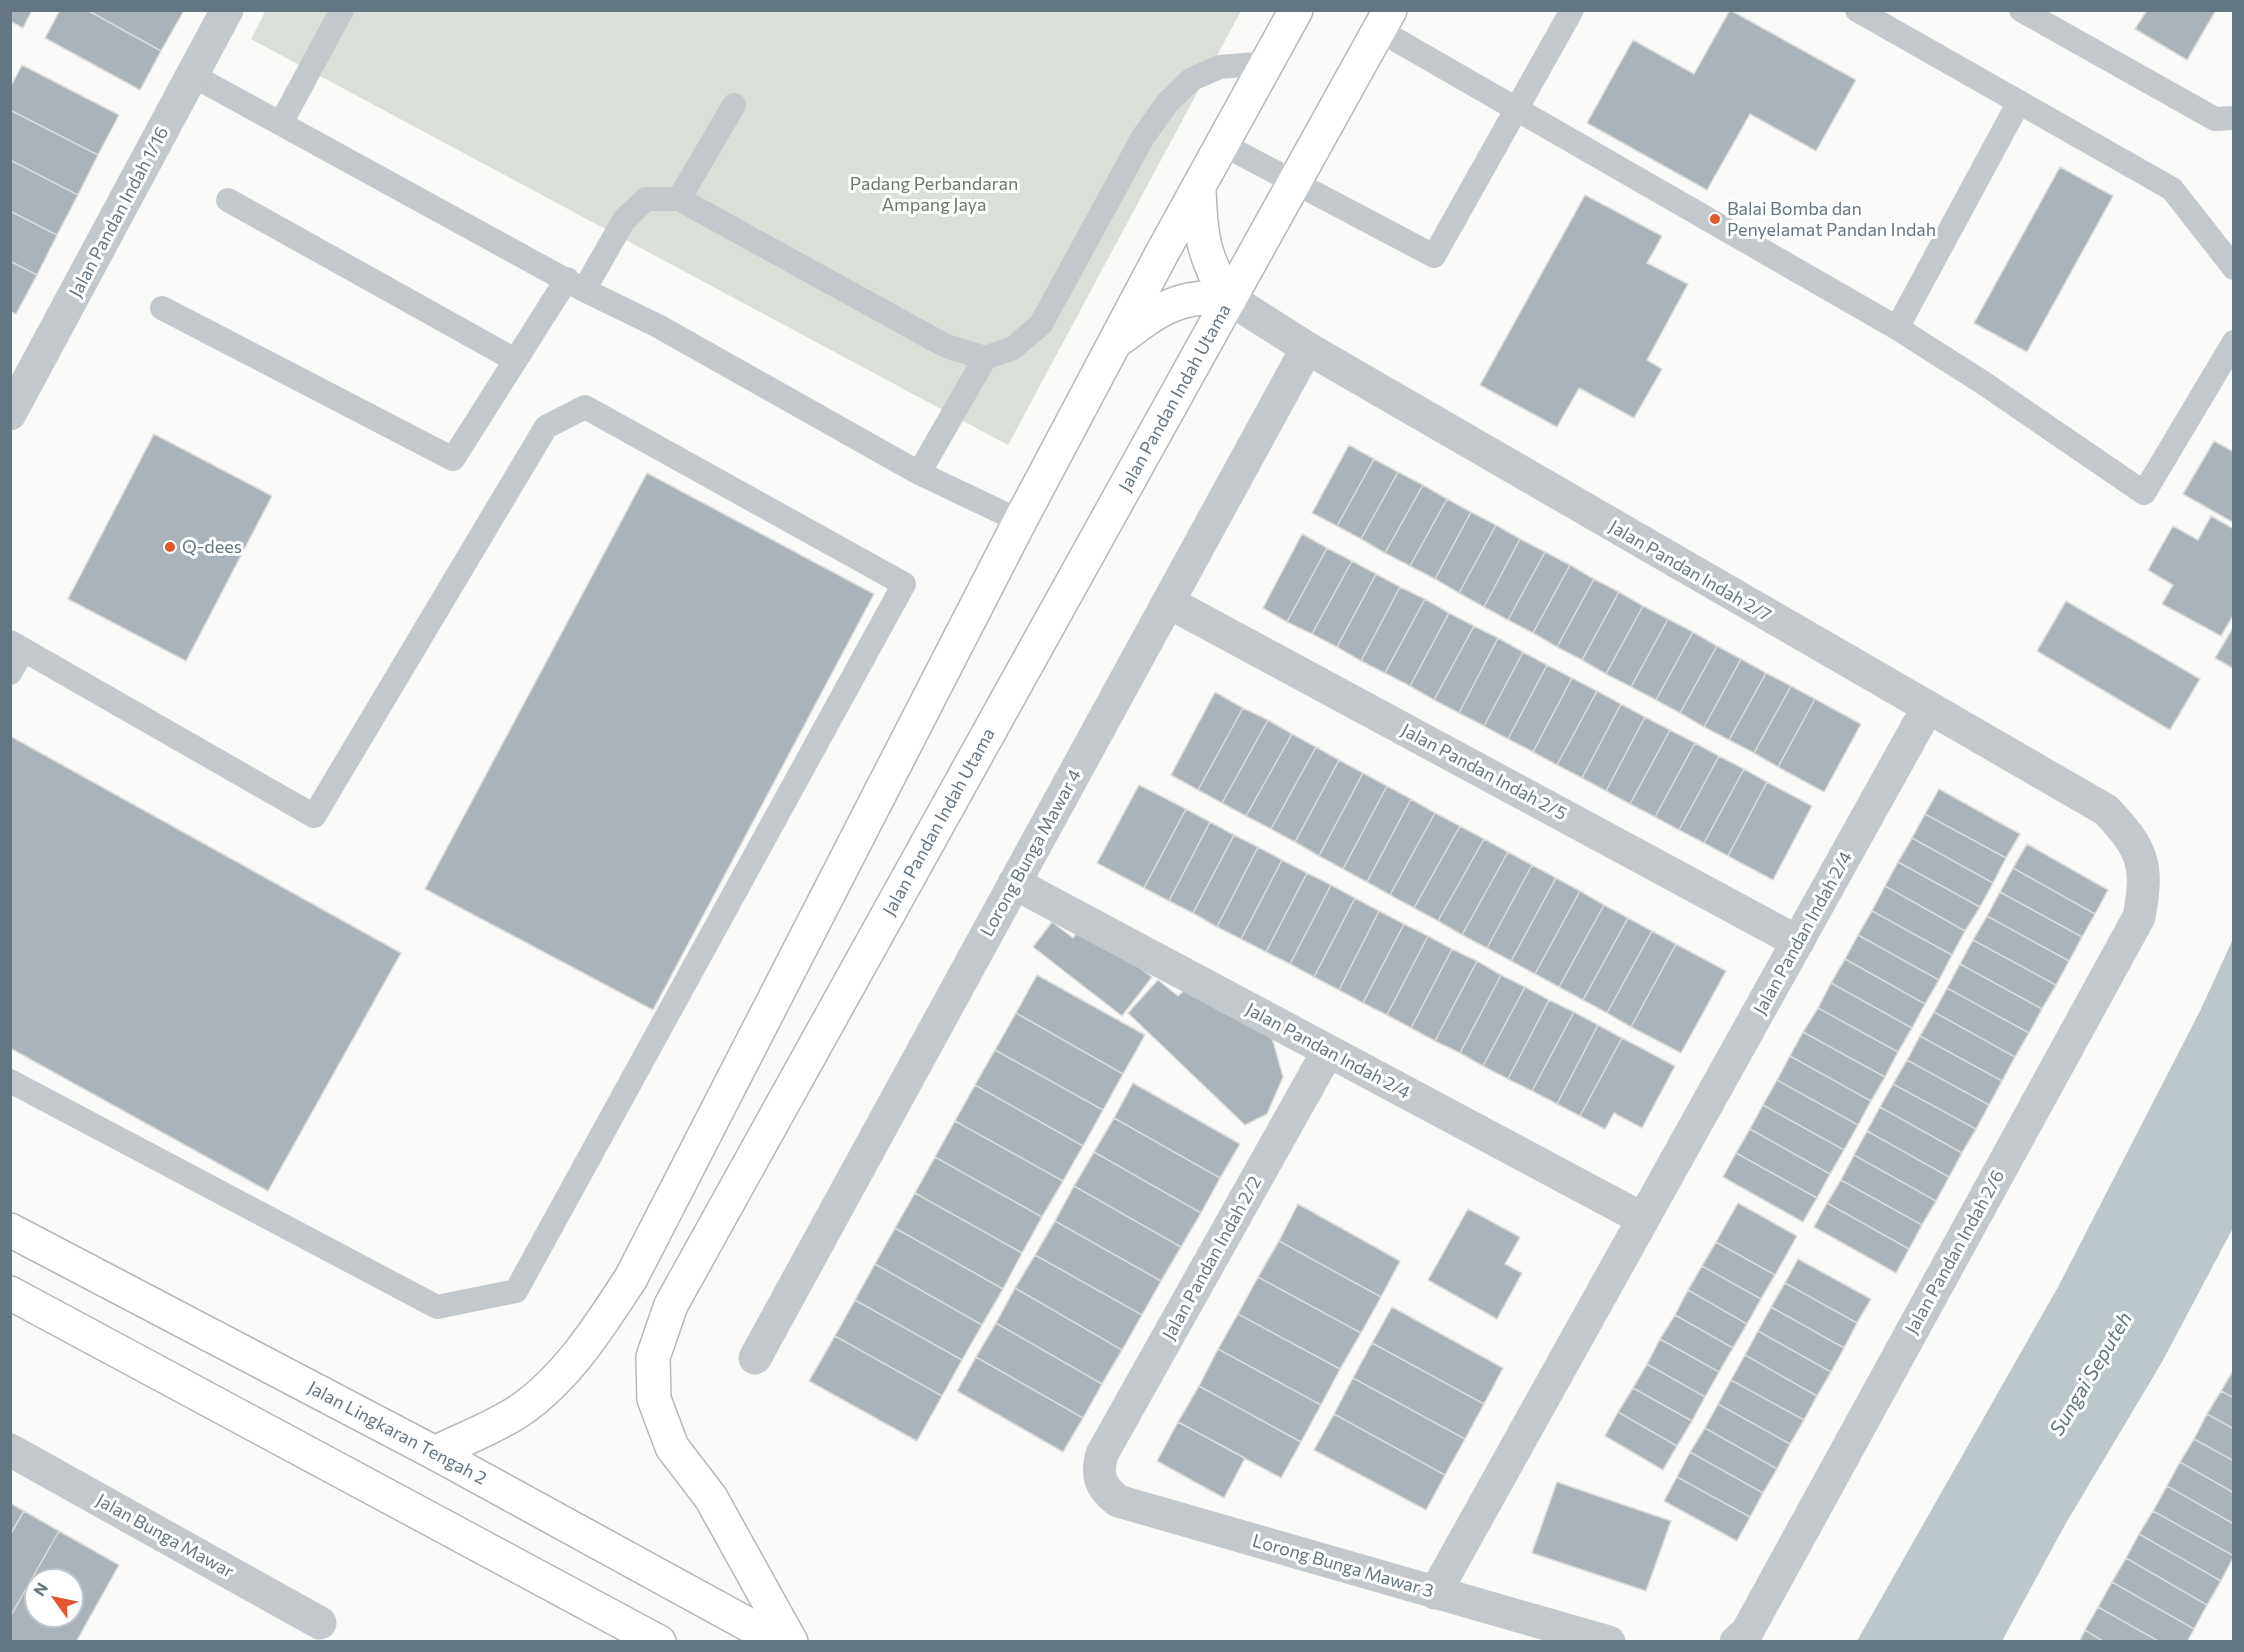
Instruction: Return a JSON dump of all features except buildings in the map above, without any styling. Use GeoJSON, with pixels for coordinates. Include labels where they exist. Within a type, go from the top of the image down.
{"type":"FeatureCollection","features":[{"type":"Feature","properties":{"kind":"main road"},"geometry":{"type":"LineString","coordinates":[[435,1453],[522,1409],[555,1380],[589,1341],[631,1278],[1020,521],[1114,343],[1296,10]]}},
{"type":"Feature","properties":{"kind":"main road","name":"Jalan Pandan Indah Utama"},"geometry":{"type":"LineString","coordinates":[[791,1641],[711,1498],[672,1447],[654,1399],[653,1357],[671,1305],[1384,20]]}},
{"type":"Feature","properties":{"kind":"main road"},"geometry":{"type":"LineString","coordinates":[[1199,186],[1202,240],[1207,261],[1230,299]]}},
{"type":"Feature","properties":{"kind":"main road"},"geometry":{"type":"LineString","coordinates":[[1114,343],[1169,304],[1207,296],[1230,299]]}},
{"type":"Feature","properties":{"kind":"main road","name":"Jalan Lingkaran Tengah 2"},"geometry":{"type":"LineString","coordinates":[[10,1230],[435,1453],[780,1641]]}},
{"type":"Feature","properties":{"kind":"main road"},"geometry":{"type":"LineString","coordinates":[[10,1293],[660,1641]]}},
{"type":"Feature","properties":{"kind":"street","name":"Jalan Pandan Indah 1/16"},"geometry":{"type":"LineString","coordinates":[[10,414],[227,10]]}},
{"type":"Feature","properties":{"kind":"street","name":"Jalan Pandan Indah 2/7"},"geometry":{"type":"LineString","coordinates":[[1230,299],[1306,348],[1927,709],[2106,810],[2124,829],[2140,852]]}},
{"type":"Feature","properties":{"kind":"street","name":"Lorong Bunga Mawar 4"},"geometry":{"type":"LineString","coordinates":[[755,1358],[1014,883],[1170,603],[1306,348]]}},
{"type":"Feature","properties":{"kind":"street","name":"Jalan Pandan Indah 2/5"},"geometry":{"type":"LineString","coordinates":[[1170,603],[1798,942]]}},
{"type":"Feature","properties":{"kind":"street","name":"Jalan Pandan Indah 2/4"},"geometry":{"type":"LineString","coordinates":[[1435,1593],[1927,709]]}},
{"type":"Feature","properties":{"kind":"street","name":"Jalan Pandan Indah 2/6"},"geometry":{"type":"LineString","coordinates":[[1736,1641],[1747,1632],[2139,917],[2145,882],[2140,852]]}},
{"type":"Feature","properties":{"kind":"street","name":"Jalan Pandan Indah 2/4"},"geometry":{"type":"LineString","coordinates":[[1014,883],[1643,1219]]}},
{"type":"Feature","properties":{"kind":"street","name":"Jalan Pandan Indah 2/2"},"geometry":{"type":"LineString","coordinates":[[1098,1467],[1102,1454],[1328,1051]]}},
{"type":"Feature","properties":{"kind":"street","name":"Jalan Bunga Mawar"},"geometry":{"type":"LineString","coordinates":[[10,1450],[320,1623]]}},
{"type":"Feature","properties":{"kind":"street","name":"Lorong Bunga Mawar 3"},"geometry":{"type":"LineString","coordinates":[[1098,1467],[1099,1480],[1106,1492],[1118,1501],[1609,1641]]}},
{"type":"Feature","properties":{"kind":"lane"},"geometry":{"type":"LineString","coordinates":[[280,123],[342,10]]}},
{"type":"Feature","properties":{"kind":"lane"},"geometry":{"type":"LineString","coordinates":[[1222,144],[1434,256],[1572,10]]}},
{"type":"Feature","properties":{"kind":"lane"},"geometry":{"type":"LineString","coordinates":[[1857,10],[2172,189],[2234,268]]}},
{"type":"Feature","properties":{"kind":"lane"},"geometry":{"type":"LineString","coordinates":[[2021,10],[2216,119],[2234,118]]}},
{"type":"Feature","properties":{"kind":"lane"},"geometry":{"type":"LineString","coordinates":[[1384,20],[1518,107],[1897,328],[1982,382],[2144,493],[2234,342]]}},
{"type":"Feature","properties":{"kind":"lane"},"geometry":{"type":"LineString","coordinates":[[162,308],[453,459],[515,360],[624,220],[646,199],[679,199],[946,346],[985,358],[1013,348],[1041,324],[1143,137],[1168,102],[1192,79],[1220,67],[1268,63]]}},
{"type":"Feature","properties":{"kind":"lane"},"geometry":{"type":"LineString","coordinates":[[192,75],[576,284],[658,326],[920,473],[1020,521]]}},
{"type":"Feature","properties":{"kind":"lane"},"geometry":{"type":"LineString","coordinates":[[1897,328],[2019,102]]}},
{"type":"Feature","properties":{"kind":"lane"},"geometry":{"type":"LineString","coordinates":[[679,199],[734,105]]}},
{"type":"Feature","properties":{"kind":"lane"},"geometry":{"type":"LineString","coordinates":[[228,200],[515,360]]}},
{"type":"Feature","properties":{"kind":"lane"},"geometry":{"type":"LineString","coordinates":[[920,473],[985,358]]}},
{"type":"Feature","properties":{"kind":"lane"},"geometry":{"type":"LineString","coordinates":[[10,673],[17,646],[314,816],[546,427],[585,407],[904,584],[516,1291],[437,1307],[10,1082]]}},
{"type":"Feature","properties":{"kind":"green space","name":"Padang Perbandaran Ampang Jaya"},"geometry":{"type":"Polygon","coordinates":[[[266,10],[1241,11],[1008,445],[251,39],[266,10]]]}},
{"type":"Feature","properties":{"kind":"water","name":"Sungai Seputeh"},"geometry":{"type":"Polygon","coordinates":[[[2233,939],[2233,1228],[2162,1362],[2066,1523],[2002,1641],[1857,1641],[2058,1287],[2200,1011],[2233,939]]]}},
{"type":"Feature","properties":{"kind":"place","name":"Balai Bomba dan Penyelamat Pandan Indah"},"geometry":{"type":"Point","coordinates":[1715,219]}},
{"type":"Feature","properties":{"kind":"place","name":"Q-dees"},"geometry":{"type":"Point","coordinates":[170,547]}}]}
